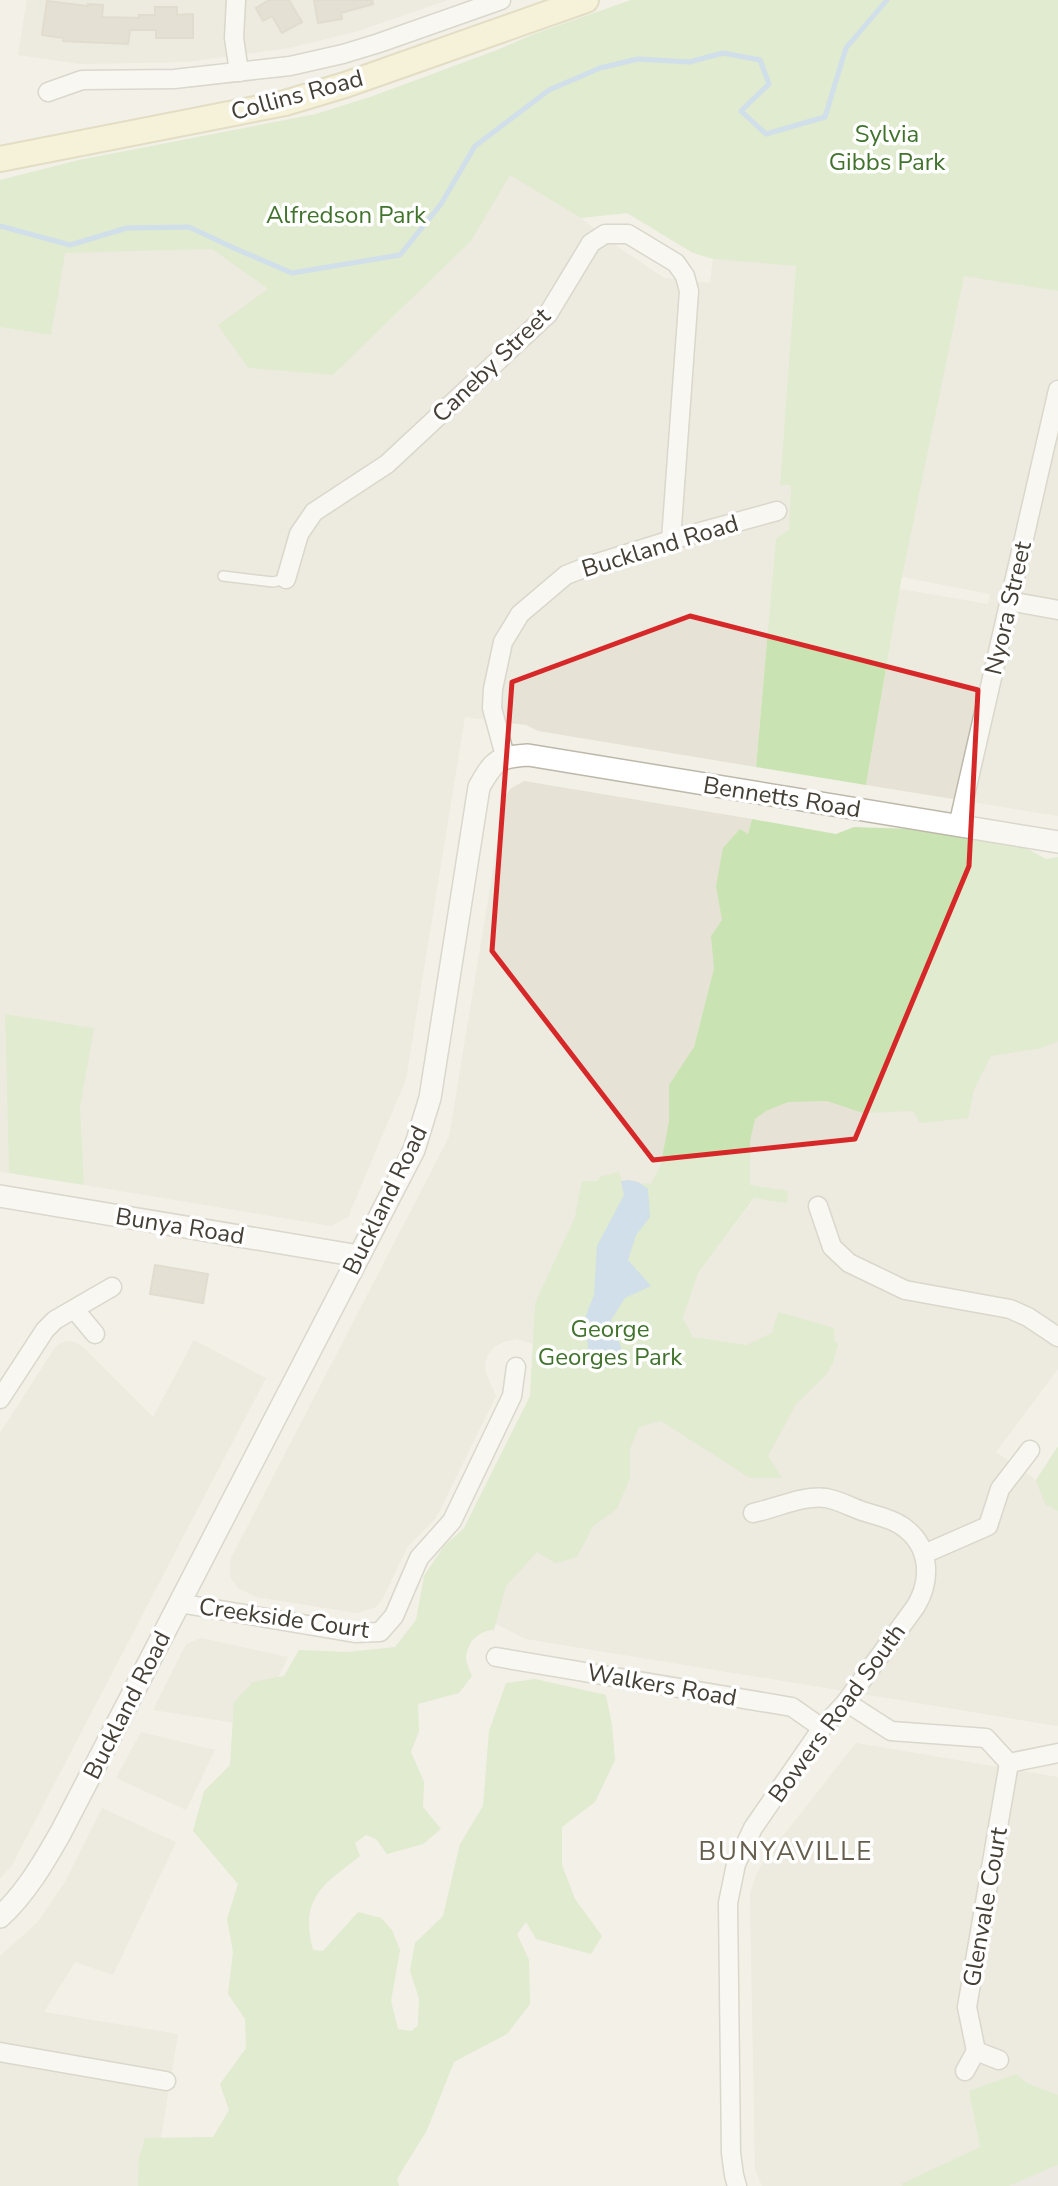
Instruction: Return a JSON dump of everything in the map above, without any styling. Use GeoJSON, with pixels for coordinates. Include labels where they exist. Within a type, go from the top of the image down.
{"type":"FeatureCollection","features":[{"type":"Feature","properties":{"kind":"main road","name":"Collins Road"},"geometry":{"type":"LineString","coordinates":[[0,159],[285,103],[345,85],[586,0]]}},
{"type":"Feature","properties":{"kind":"street"},"geometry":{"type":"LineString","coordinates":[[236,0],[234,38],[239,72]]}},
{"type":"Feature","properties":{"kind":"street","name":"Collins Road"},"geometry":{"type":"LineString","coordinates":[[48,92],[82,80],[174,79],[290,66],[343,54],[491,2]]}},
{"type":"Feature","properties":{"kind":"street","name":"Caneby Street"},"geometry":{"type":"LineString","coordinates":[[286,579],[299,534],[314,512],[387,464],[548,314],[591,243],[604,234],[628,234],[676,263],[685,276],[689,291],[671,540]]}},
{"type":"Feature","properties":{"kind":"street","name":"Nyora Street"},"geometry":{"type":"LineString","coordinates":[[958,825],[1058,393]]}},
{"type":"Feature","properties":{"kind":"street","name":"Buckland Road"},"geometry":{"type":"LineString","coordinates":[[0,1917],[13,1905],[40,1869],[61,1832],[414,1150],[430,1098],[479,787],[490,768],[505,756],[492,708],[503,642],[520,614],[566,575],[671,540],[777,511]]}},
{"type":"Feature","properties":{"kind":"street"},"geometry":{"type":"LineString","coordinates":[[1009,601],[1058,610]]}},
{"type":"Feature","properties":{"kind":"street","name":"Bennetts Road"},"geometry":{"type":"LineString","coordinates":[[505,756],[528,755],[1058,842]]}},
{"type":"Feature","properties":{"kind":"street","name":"Bunya Road"},"geometry":{"type":"LineString","coordinates":[[0,1196],[359,1256]]}},
{"type":"Feature","properties":{"kind":"street"},"geometry":{"type":"LineString","coordinates":[[818,1206],[832,1247],[849,1263],[905,1290],[1010,1309],[1028,1317],[1058,1337]]}},
{"type":"Feature","properties":{"kind":"street"},"geometry":{"type":"LineString","coordinates":[[0,1399],[45,1330],[55,1320],[111,1287]]}},
{"type":"Feature","properties":{"kind":"street"},"geometry":{"type":"LineString","coordinates":[[75,1310],[95,1334]]}},
{"type":"Feature","properties":{"kind":"street","name":"Creekside Court"},"geometry":{"type":"LineString","coordinates":[[179,1603],[355,1633],[380,1632],[394,1616],[419,1558],[453,1521],[512,1396],[516,1367]]}},
{"type":"Feature","properties":{"kind":"street"},"geometry":{"type":"LineString","coordinates":[[753,1513],[802,1499],[827,1498],[901,1525],[915,1539],[924,1554],[988,1526],[1000,1489],[1030,1450]]}},
{"type":"Feature","properties":{"kind":"street","name":"Bowers Road South"},"geometry":{"type":"LineString","coordinates":[[737,2186],[733,2175],[732,2153],[728,1903],[730,1883],[753,1828],[822,1728],[846,1702],[923,1595],[927,1573],[924,1554]]}},
{"type":"Feature","properties":{"kind":"street","name":"Walkers Road"},"geometry":{"type":"LineString","coordinates":[[496,1657],[792,1707],[822,1728]]}},
{"type":"Feature","properties":{"kind":"street"},"geometry":{"type":"LineString","coordinates":[[846,1702],[891,1731],[986,1738],[1009,1763],[1058,1753]]}},
{"type":"Feature","properties":{"kind":"street","name":"Glenvale Court"},"geometry":{"type":"LineString","coordinates":[[976,2051],[967,2007],[1009,1763]]}},
{"type":"Feature","properties":{"kind":"street"},"geometry":{"type":"LineString","coordinates":[[965,2071],[976,2051],[999,2060]]}},
{"type":"Feature","properties":{"kind":"street"},"geometry":{"type":"LineString","coordinates":[[0,2052],[166,2081]]}},
{"type":"Feature","properties":{"kind":"lane","name":"Caneby Street"},"geometry":{"type":"LineString","coordinates":[[223,576],[272,582],[286,579]]}},
{"type":"Feature","properties":{"kind":"highlighted area"},"geometry":{"type":"Polygon","coordinates":[[[690,616],[978,690],[969,866],[855,1139],[653,1160],[492,951],[512,682],[690,616]]]}},
{"type":"Feature","properties":{"kind":"shaded area"},"geometry":{"type":"Polygon","coordinates":[[[27,0],[448,0],[355,32],[289,48],[187,62],[81,64],[18,55],[27,0]]]}},
{"type":"Feature","properties":{"kind":"shaded area"},"geometry":{"type":"Polygon","coordinates":[[[510,174],[581,218],[664,278],[710,283],[713,259],[796,266],[780,484],[791,485],[789,531],[776,538],[756,767],[538,731],[526,725],[465,717],[406,1079],[348,1217],[331,1226],[84,1185],[80,1107],[93,1028],[5,1014],[9,1173],[0,1172],[0,327],[51,335],[64,253],[212,249],[268,289],[248,368],[333,375],[471,241],[510,174]]]}},
{"type":"Feature","properties":{"kind":"shaded area"},"geometry":{"type":"Polygon","coordinates":[[[964,275],[1058,291],[1058,816],[866,785],[900,589],[988,604],[990,594],[902,577],[964,275]]]}},
{"type":"Feature","properties":{"kind":"shaded area"},"geometry":{"type":"Polygon","coordinates":[[[524,781],[752,819],[659,1184],[575,1217],[535,1303],[533,1344],[516,1339],[503,1342],[494,1347],[488,1355],[486,1373],[496,1396],[436,1518],[408,1546],[376,1607],[357,1613],[256,1597],[238,1588],[230,1577],[231,1558],[449,1137],[505,797],[510,789],[524,781]]]}},
{"type":"Feature","properties":{"kind":"shaded area"},"geometry":{"type":"Polygon","coordinates":[[[1058,870],[1058,1369],[996,1452],[1058,1495],[1058,1726],[526,1639],[484,1618],[528,1538],[646,1411],[769,1461],[762,1441],[769,1348],[693,1337],[683,1318],[698,1273],[755,1198],[787,1202],[742,1184],[759,1081],[1058,870]]]}},
{"type":"Feature","properties":{"kind":"shaded area"},"geometry":{"type":"Polygon","coordinates":[[[194,1340],[266,1378],[12,1865],[0,1879],[0,1433],[56,1346],[63,1342],[71,1341],[81,1345],[153,1417],[194,1340]]]}},
{"type":"Feature","properties":{"kind":"shaded area"},"geometry":{"type":"Polygon","coordinates":[[[201,1638],[288,1657],[255,1726],[153,1710],[186,1644],[201,1638]]]}},
{"type":"Feature","properties":{"kind":"shaded area"},"geometry":{"type":"Polygon","coordinates":[[[141,1732],[215,1750],[186,1810],[116,1778],[141,1732]]]}},
{"type":"Feature","properties":{"kind":"shaded area"},"geometry":{"type":"Polygon","coordinates":[[[856,1743],[1058,1777],[1058,2095],[1027,2083],[1016,2074],[969,2091],[980,2147],[902,2184],[903,2186],[762,2186],[755,2169],[750,1894],[764,1860],[856,1743]]]}},
{"type":"Feature","properties":{"kind":"shaded area"},"geometry":{"type":"Polygon","coordinates":[[[102,1808],[176,1842],[113,1975],[75,1962],[44,2012],[178,2034],[153,2186],[0,2186],[0,1956],[37,1923],[65,1882],[102,1808]]]}},
{"type":"Feature","properties":{"kind":"shaded area"},"geometry":{"type":"Polygon","coordinates":[[[1058,2165],[1058,2186],[1009,2186],[1058,2165]]]}},
{"type":"Feature","properties":{"kind":"green space","name":"Sylvia Gibbs Park"},"geometry":{"type":"Polygon","coordinates":[[[631,0],[1058,0],[1058,291],[964,276],[901,582],[866,785],[756,767],[776,538],[789,530],[791,485],[780,485],[796,266],[713,259],[693,253],[627,213],[581,218],[510,175],[471,241],[333,375],[248,368],[218,325],[268,289],[212,249],[65,253],[51,335],[0,327],[0,180],[79,160],[316,114],[373,96],[631,0]]]}},
{"type":"Feature","properties":{"kind":"green space","name":"George Georges Park"},"geometry":{"type":"Polygon","coordinates":[[[752,819],[836,834],[854,827],[911,829],[1026,848],[1046,859],[1058,857],[1058,1041],[1041,1048],[991,1056],[974,1089],[968,1118],[920,1123],[913,1111],[863,1113],[827,1101],[788,1102],[755,1119],[750,1141],[750,1185],[788,1191],[787,1203],[754,1198],[698,1273],[683,1318],[693,1337],[747,1345],[772,1333],[778,1312],[834,1328],[834,1340],[838,1344],[833,1363],[825,1376],[796,1404],[768,1456],[782,1478],[750,1478],[661,1421],[639,1427],[630,1449],[630,1478],[617,1509],[593,1526],[577,1557],[556,1563],[537,1552],[506,1586],[494,1630],[479,1635],[471,1642],[466,1660],[472,1676],[459,1693],[418,1704],[419,1731],[411,1752],[424,1782],[423,1807],[441,1829],[423,1844],[387,1854],[376,1839],[366,1835],[355,1843],[360,1856],[317,1894],[309,1917],[313,1950],[323,1951],[358,1912],[381,1918],[392,1930],[400,1950],[391,2001],[398,2029],[412,2031],[418,2025],[419,1998],[410,1971],[415,1943],[443,1916],[460,1844],[483,1806],[489,1731],[506,1683],[535,1679],[606,1695],[615,1760],[595,1802],[562,1827],[562,1865],[575,1899],[602,1936],[591,1954],[536,1939],[526,1922],[517,1934],[529,1960],[530,2004],[507,2034],[454,2062],[427,2130],[397,2179],[399,2186],[138,2186],[139,2159],[145,2138],[213,2137],[229,2110],[220,2084],[246,2048],[245,2019],[228,1994],[233,1952],[227,1919],[238,1884],[193,1831],[204,1791],[230,1765],[234,1702],[253,1682],[284,1676],[299,1650],[348,1652],[395,1647],[416,1620],[424,1576],[444,1546],[464,1528],[530,1396],[535,1303],[575,1217],[582,1181],[597,1181],[600,1177],[619,1172],[622,1182],[651,1184],[661,1164],[669,1121],[669,1085],[694,1047],[714,968],[711,936],[722,920],[716,886],[723,848],[740,829],[748,834],[752,819]]]}},
{"type":"Feature","properties":{"kind":"green space"},"geometry":{"type":"Polygon","coordinates":[[[5,1014],[94,1028],[80,1107],[84,1185],[9,1173],[5,1014]]]}},
{"type":"Feature","properties":{"kind":"green space"},"geometry":{"type":"Polygon","coordinates":[[[1058,1446],[1058,1511],[1045,1504],[1036,1480],[1058,1446]]]}},
{"type":"Feature","properties":{"kind":"green space"},"geometry":{"type":"Polygon","coordinates":[[[1016,2074],[1027,2083],[1058,2095],[1058,2165],[1009,2186],[901,2184],[980,2147],[969,2091],[1016,2074]]]}},
{"type":"Feature","properties":{"kind":"water"},"geometry":{"type":"Polygon","coordinates":[[[629,1180],[648,1189],[650,1217],[636,1235],[628,1260],[651,1286],[625,1298],[611,1320],[623,1353],[621,1366],[597,1369],[588,1349],[586,1315],[594,1295],[597,1246],[624,1195],[621,1181],[629,1180]]]}},
{"type":"Feature","properties":{"kind":"building"},"geometry":{"type":"Polygon","coordinates":[[[269,0],[289,0],[302,22],[282,33],[272,16],[263,21],[256,8],[269,0]]]}},
{"type":"Feature","properties":{"kind":"building"},"geometry":{"type":"Polygon","coordinates":[[[314,0],[372,0],[373,4],[341,13],[342,19],[318,23],[314,0]]]}},
{"type":"Feature","properties":{"kind":"building"},"geometry":{"type":"Polygon","coordinates":[[[47,1],[103,5],[102,17],[139,18],[139,15],[155,15],[155,7],[177,7],[177,15],[193,14],[193,38],[156,38],[156,30],[130,30],[128,44],[63,41],[64,38],[42,35],[47,1]]]}},
{"type":"Feature","properties":{"kind":"building"},"geometry":{"type":"Polygon","coordinates":[[[155,1265],[208,1274],[203,1303],[150,1294],[155,1265]]]}},
{"type":"Feature","properties":{"kind":"waterway"},"geometry":{"type":"LineString","coordinates":[[0,226],[70,245],[127,228],[189,227],[292,273],[400,255],[441,204],[475,146],[549,90],[600,68],[638,59],[689,62],[723,53],[760,60],[769,84],[741,111],[766,134],[825,117],[846,48],[887,0]]}},
{"type":"Feature","properties":{"kind":"district","name":"BUNYAVILLE"},"geometry":{"type":"Point","coordinates":[786,1851]}},
{"type":"Feature","properties":{"kind":"park label","name":"Alfredson Park"},"geometry":{"type":"Point","coordinates":[346,215]}}]}
